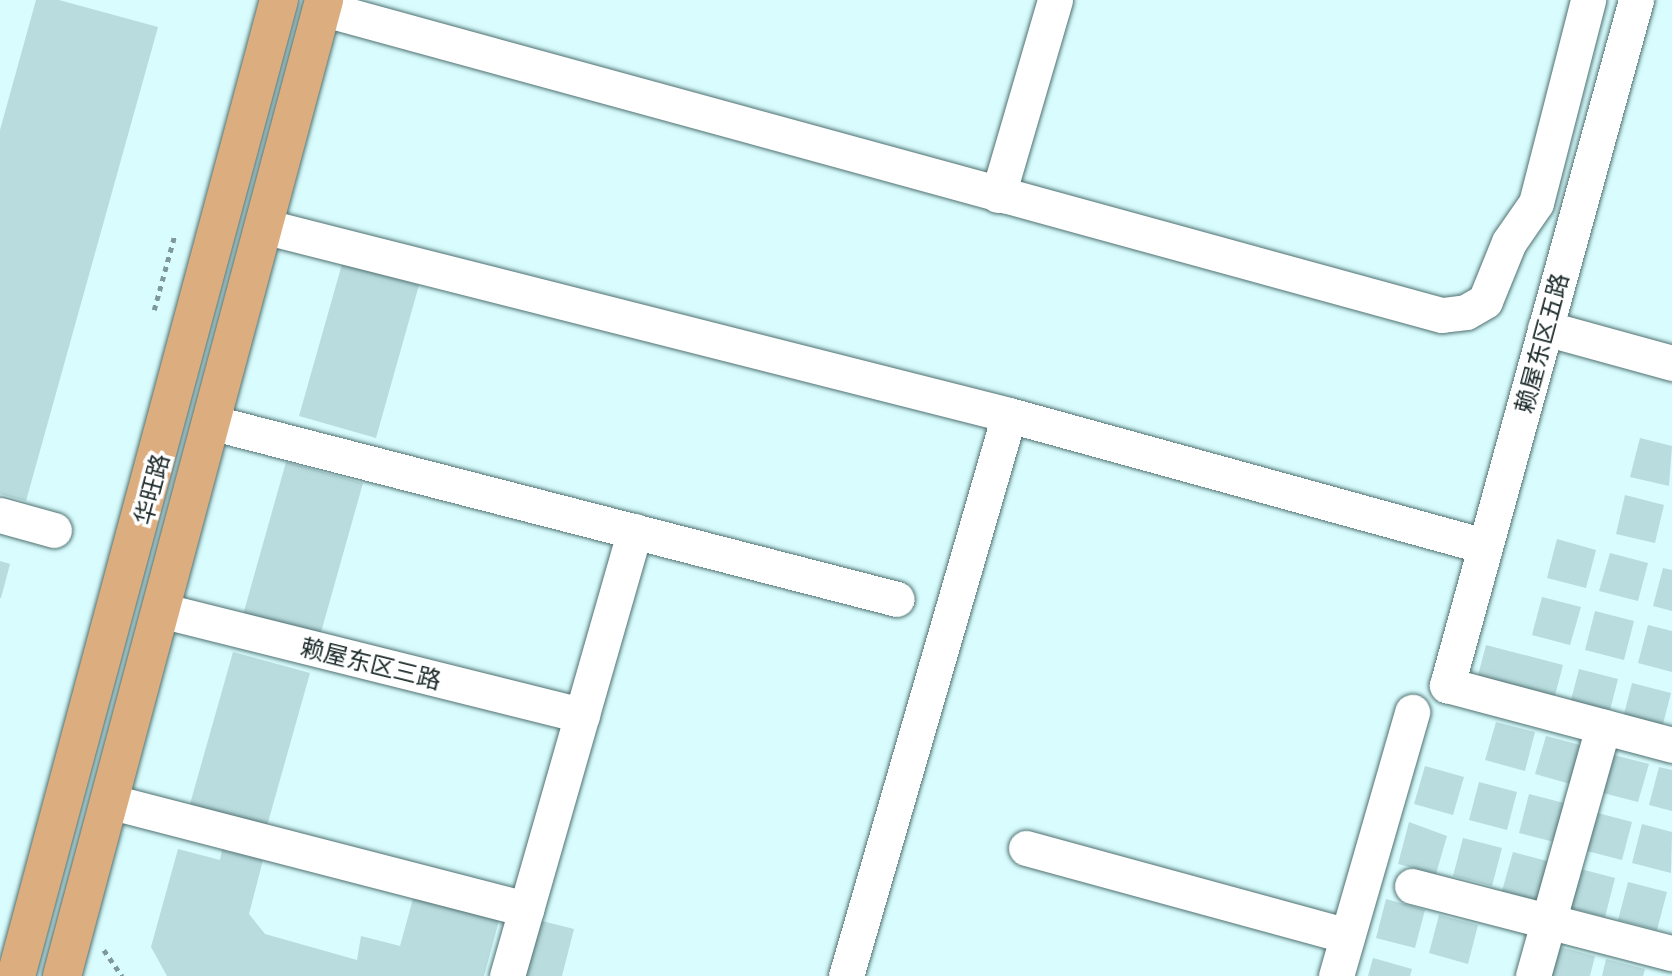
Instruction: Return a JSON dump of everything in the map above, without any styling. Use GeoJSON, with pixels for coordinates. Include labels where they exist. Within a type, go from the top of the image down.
{"type":"FeatureCollection","features":[{"type":"Feature","properties":{"kind":"main road","name":"华旺路"},"geometry":{"type":"LineString","coordinates":[[16,976],[279,0]]}},
{"type":"Feature","properties":{"kind":"main road","name":"华旺路"},"geometry":{"type":"LineString","coordinates":[[62,976],[323,4]]}},
{"type":"Feature","properties":{"kind":"street"},"geometry":{"type":"LineString","coordinates":[[998,195],[1055,0]]}},
{"type":"Feature","properties":{"kind":"street"},"geometry":{"type":"LineString","coordinates":[[323,4],[1424,312],[1466,312],[1485,301],[1509,242],[1536,203],[1588,0]]}},
{"type":"Feature","properties":{"kind":"street","name":"赖屋东区五路"},"geometry":{"type":"LineString","coordinates":[[1602,727],[1447,685],[1636,0]]}},
{"type":"Feature","properties":{"kind":"street"},"geometry":{"type":"LineString","coordinates":[[263,226],[1009,415],[1485,547]]}},
{"type":"Feature","properties":{"kind":"street"},"geometry":{"type":"LineString","coordinates":[[1545,328],[1672,363]]}},
{"type":"Feature","properties":{"kind":"street"},"geometry":{"type":"LineString","coordinates":[[845,976],[1009,415]]}},
{"type":"Feature","properties":{"kind":"street"},"geometry":{"type":"LineString","coordinates":[[210,422],[897,599]]}},
{"type":"Feature","properties":{"kind":"street"},"geometry":{"type":"LineString","coordinates":[[0,515],[54,530]]}},
{"type":"Feature","properties":{"kind":"street"},"geometry":{"type":"LineString","coordinates":[[507,976],[635,531]]}},
{"type":"Feature","properties":{"kind":"street","name":"赖屋东区三路"},"geometry":{"type":"LineString","coordinates":[[160,610],[582,715]]}},
{"type":"Feature","properties":{"kind":"street"},"geometry":{"type":"LineString","coordinates":[[1336,976],[1412,712]]}},
{"type":"Feature","properties":{"kind":"street"},"geometry":{"type":"LineString","coordinates":[[1534,976],[1602,727],[1672,745]]}},
{"type":"Feature","properties":{"kind":"street"},"geometry":{"type":"LineString","coordinates":[[108,801],[526,909]]}},
{"type":"Feature","properties":{"kind":"street"},"geometry":{"type":"LineString","coordinates":[[1026,848],[1348,936]]}},
{"type":"Feature","properties":{"kind":"street"},"geometry":{"type":"LineString","coordinates":[[1412,886],[1672,953]]}},
{"type":"Feature","properties":{"kind":"path"},"geometry":{"type":"LineString","coordinates":[[154,310],[174,234]]}},
{"type":"Feature","properties":{"kind":"path"},"geometry":{"type":"LineString","coordinates":[[104,950],[122,976]]}},
{"type":"Feature","properties":{"kind":"building"},"geometry":{"type":"Polygon","coordinates":[[[36,0],[59,0],[158,27],[26,501],[0,494],[0,130],[36,0]]]}},
{"type":"Feature","properties":{"kind":"building"},"geometry":{"type":"Polygon","coordinates":[[[342,264],[419,285],[376,438],[299,416],[342,264]]]}},
{"type":"Feature","properties":{"kind":"building"},"geometry":{"type":"Polygon","coordinates":[[[1640,438],[1672,446],[1669,486],[1630,477],[1640,438]]]}},
{"type":"Feature","properties":{"kind":"building"},"geometry":{"type":"Polygon","coordinates":[[[286,462],[363,483],[320,636],[243,615],[286,462]]]}},
{"type":"Feature","properties":{"kind":"building"},"geometry":{"type":"Polygon","coordinates":[[[1625,495],[1664,505],[1655,543],[1616,534],[1625,495]]]}},
{"type":"Feature","properties":{"kind":"building"},"geometry":{"type":"Polygon","coordinates":[[[1557,539],[1596,550],[1586,588],[1547,578],[1557,539]]]}},
{"type":"Feature","properties":{"kind":"building"},"geometry":{"type":"Polygon","coordinates":[[[1610,553],[1648,563],[1638,601],[1599,591],[1610,553]]]}},
{"type":"Feature","properties":{"kind":"building"},"geometry":{"type":"Polygon","coordinates":[[[0,561],[10,564],[1,598],[0,598],[0,561]]]}},
{"type":"Feature","properties":{"kind":"building"},"geometry":{"type":"Polygon","coordinates":[[[1663,568],[1672,570],[1672,611],[1653,606],[1663,568]]]}},
{"type":"Feature","properties":{"kind":"building"},"geometry":{"type":"Polygon","coordinates":[[[1542,597],[1581,607],[1570,645],[1532,635],[1542,597]]]}},
{"type":"Feature","properties":{"kind":"building"},"geometry":{"type":"Polygon","coordinates":[[[1595,611],[1634,621],[1624,660],[1585,650],[1595,611]]]}},
{"type":"Feature","properties":{"kind":"building"},"geometry":{"type":"Polygon","coordinates":[[[1648,625],[1672,631],[1672,672],[1638,663],[1648,625]]]}},
{"type":"Feature","properties":{"kind":"building"},"geometry":{"type":"Polygon","coordinates":[[[1486,645],[1563,665],[1553,703],[1476,683],[1486,645]]]}},
{"type":"Feature","properties":{"kind":"building"},"geometry":{"type":"Polygon","coordinates":[[[233,652],[310,673],[267,826],[190,804],[233,652]]]}},
{"type":"Feature","properties":{"kind":"building"},"geometry":{"type":"Polygon","coordinates":[[[1579,669],[1618,679],[1608,718],[1569,708],[1579,669]]]}},
{"type":"Feature","properties":{"kind":"building"},"geometry":{"type":"Polygon","coordinates":[[[1632,683],[1671,693],[1661,732],[1622,722],[1632,683]]]}},
{"type":"Feature","properties":{"kind":"building"},"geometry":{"type":"Polygon","coordinates":[[[1496,722],[1535,732],[1525,771],[1485,760],[1496,722]]]}},
{"type":"Feature","properties":{"kind":"building"},"geometry":{"type":"Polygon","coordinates":[[[1546,736],[1584,746],[1574,785],[1535,774],[1546,736]]]}},
{"type":"Feature","properties":{"kind":"building"},"geometry":{"type":"Polygon","coordinates":[[[1610,754],[1649,764],[1638,802],[1599,792],[1610,754]]]}},
{"type":"Feature","properties":{"kind":"building"},"geometry":{"type":"Polygon","coordinates":[[[1425,766],[1464,777],[1453,815],[1414,804],[1425,766]]]}},
{"type":"Feature","properties":{"kind":"building"},"geometry":{"type":"Polygon","coordinates":[[[1659,767],[1672,770],[1672,811],[1649,805],[1659,767]]]}},
{"type":"Feature","properties":{"kind":"building"},"geometry":{"type":"Polygon","coordinates":[[[1479,782],[1517,792],[1507,830],[1469,820],[1479,782]]]}},
{"type":"Feature","properties":{"kind":"building"},"geometry":{"type":"Polygon","coordinates":[[[1529,794],[1568,804],[1558,843],[1519,833],[1529,794]]]}},
{"type":"Feature","properties":{"kind":"building"},"geometry":{"type":"Polygon","coordinates":[[[1594,812],[1632,822],[1622,860],[1583,850],[1594,812]]]}},
{"type":"Feature","properties":{"kind":"building"},"geometry":{"type":"Polygon","coordinates":[[[1409,822],[1447,836],[1436,874],[1398,864],[1409,822]]]}},
{"type":"Feature","properties":{"kind":"building"},"geometry":{"type":"Polygon","coordinates":[[[1642,824],[1672,832],[1671,873],[1632,863],[1642,824]]]}},
{"type":"Feature","properties":{"kind":"building"},"geometry":{"type":"Polygon","coordinates":[[[1463,838],[1502,848],[1492,886],[1453,876],[1463,838]]]}},
{"type":"Feature","properties":{"kind":"building"},"geometry":{"type":"Polygon","coordinates":[[[178,849],[220,860],[222,850],[263,860],[249,914],[265,934],[357,960],[361,936],[400,946],[414,895],[500,917],[484,976],[167,976],[151,947],[178,849]]]}},
{"type":"Feature","properties":{"kind":"building"},"geometry":{"type":"Polygon","coordinates":[[[1513,852],[1551,862],[1541,901],[1502,891],[1513,852]]]}},
{"type":"Feature","properties":{"kind":"building"},"geometry":{"type":"Polygon","coordinates":[[[1577,868],[1615,878],[1605,917],[1567,907],[1577,868]]]}},
{"type":"Feature","properties":{"kind":"building"},"geometry":{"type":"Polygon","coordinates":[[[1628,882],[1667,892],[1657,930],[1618,920],[1628,882]]]}},
{"type":"Feature","properties":{"kind":"building"},"geometry":{"type":"Polygon","coordinates":[[[1386,899],[1425,910],[1415,948],[1376,938],[1386,899]]]}},
{"type":"Feature","properties":{"kind":"building"},"geometry":{"type":"Polygon","coordinates":[[[1439,915],[1478,925],[1468,964],[1429,953],[1439,915]]]}},
{"type":"Feature","properties":{"kind":"building"},"geometry":{"type":"Polygon","coordinates":[[[538,920],[574,929],[562,976],[524,976],[538,920]]]}},
{"type":"Feature","properties":{"kind":"building"},"geometry":{"type":"Polygon","coordinates":[[[1556,946],[1595,956],[1590,976],[1548,976],[1556,946]]]}},
{"type":"Feature","properties":{"kind":"building"},"geometry":{"type":"Polygon","coordinates":[[[1373,958],[1412,969],[1410,976],[1368,976],[1373,958]]]}},
{"type":"Feature","properties":{"kind":"building"},"geometry":{"type":"Polygon","coordinates":[[[1606,959],[1645,969],[1643,976],[1602,976],[1606,959]]]}}]}
